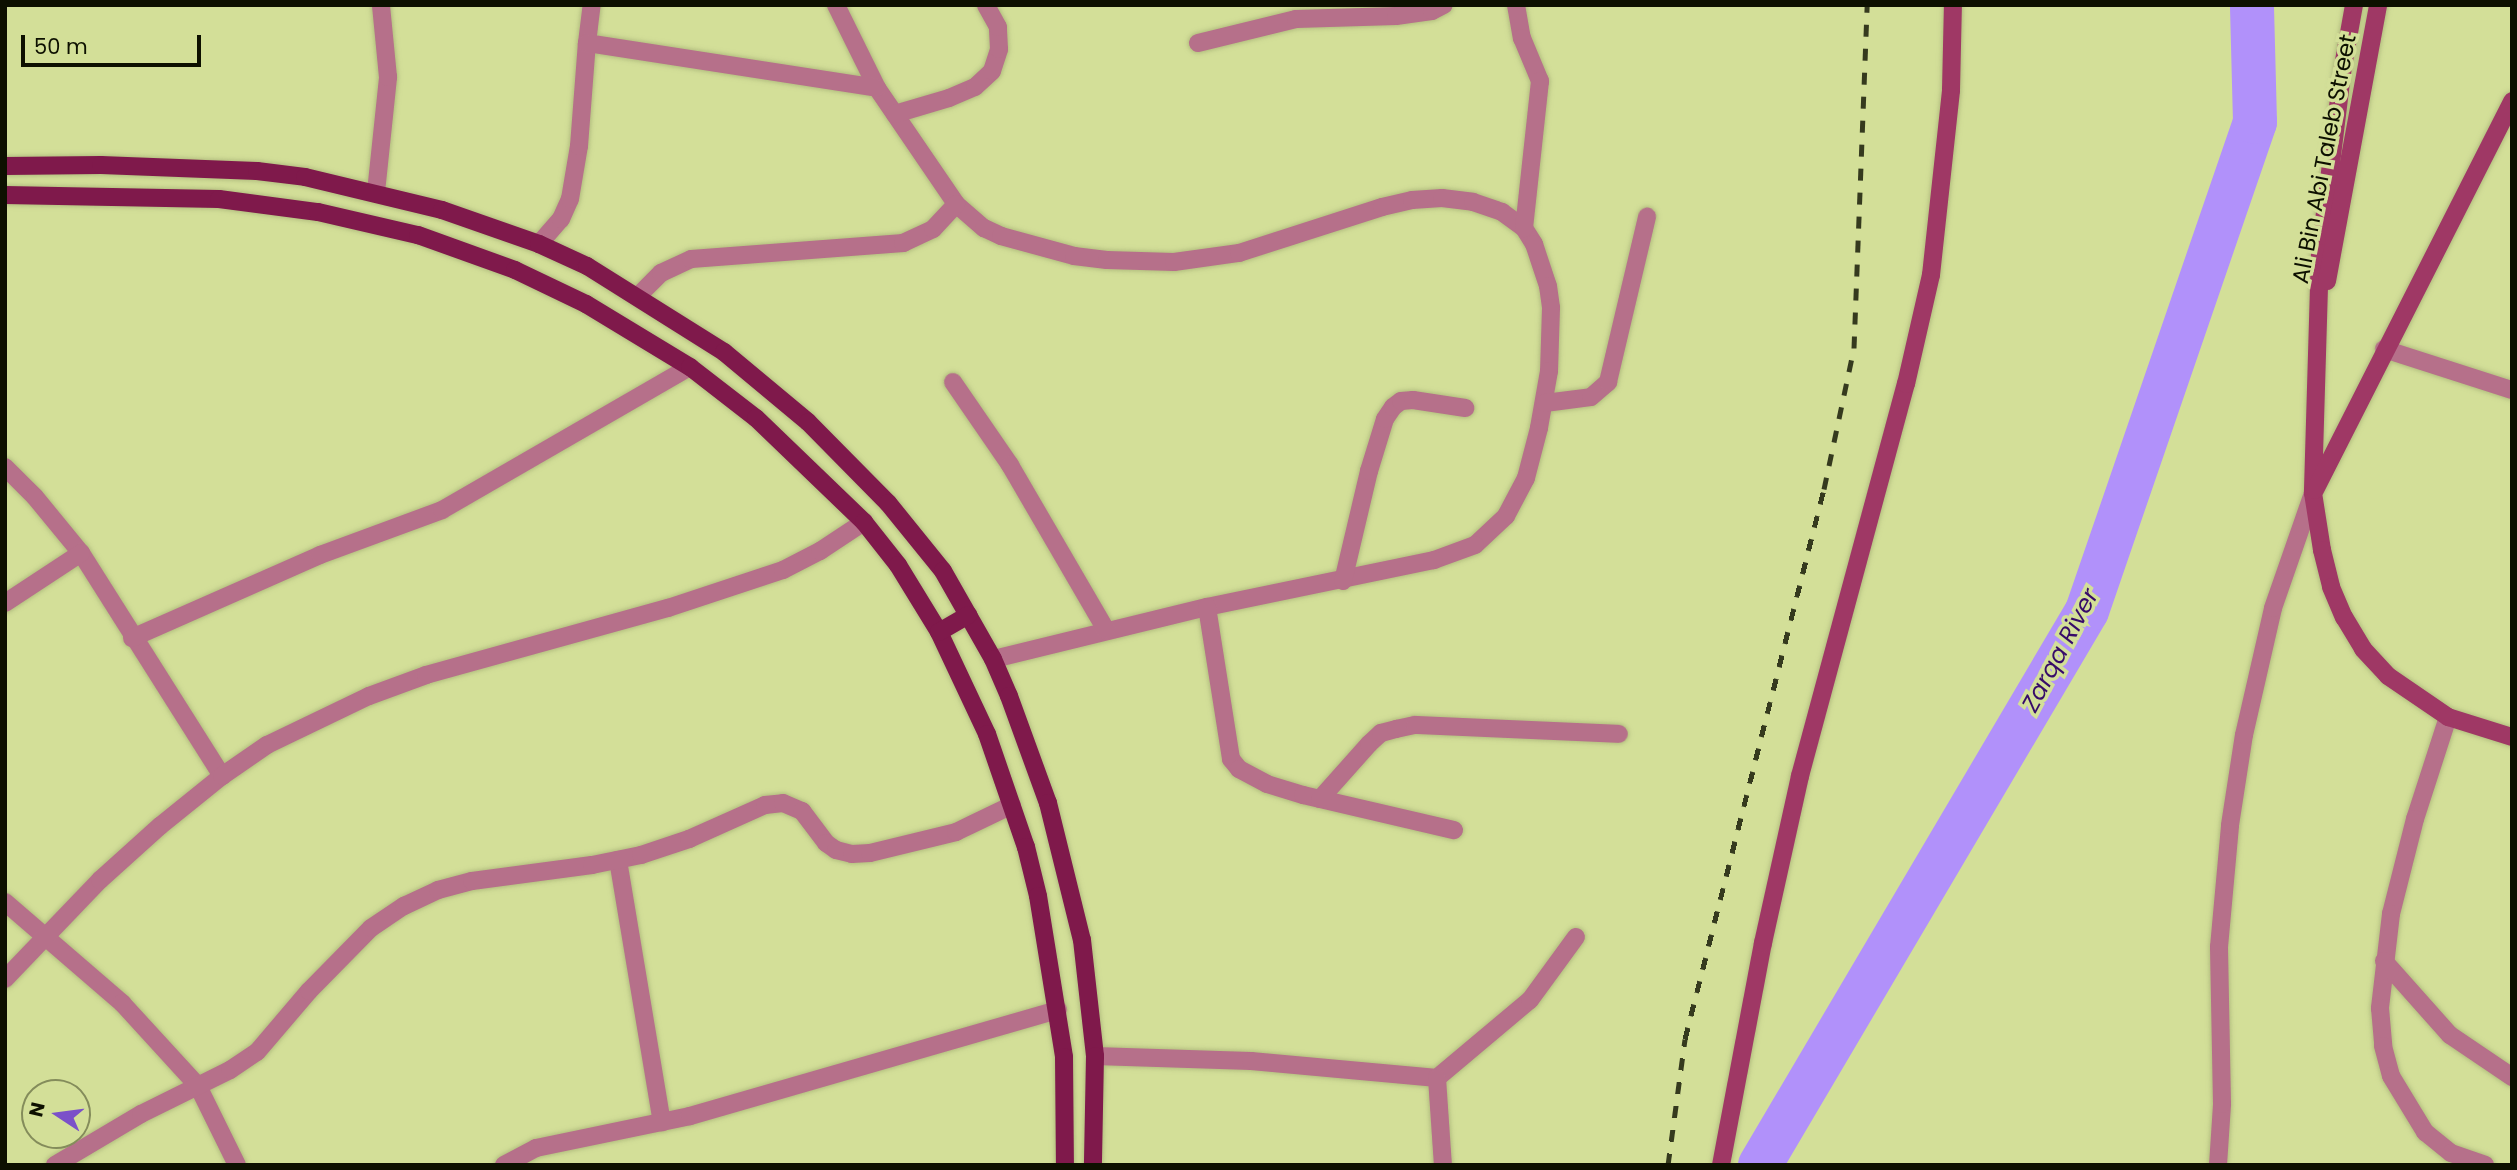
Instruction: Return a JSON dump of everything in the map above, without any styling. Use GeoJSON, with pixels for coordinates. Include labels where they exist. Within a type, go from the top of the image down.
{"type":"FeatureCollection","features":[{"type":"Feature","properties":{"kind":"main road"},"geometry":{"type":"LineString","coordinates":[[5,166],[257,172],[305,177],[442,210],[539,244],[587,266],[724,352],[808,422],[915,534],[943,571],[993,659],[1044,791],[1082,940],[1095,1056],[1093,1165]]}},
{"type":"Feature","properties":{"kind":"main road"},"geometry":{"type":"LineString","coordinates":[[42,166],[43,195]]}},
{"type":"Feature","properties":{"kind":"main road"},"geometry":{"type":"LineString","coordinates":[[5,195],[219,199],[318,212],[418,235],[472,253],[546,284],[636,332],[690,367],[756,418],[864,522],[898,565],[939,632],[987,734],[1012,805],[1038,896],[1058,1010],[1067,1100],[1065,1165]]}},
{"type":"Feature","properties":{"kind":"main road"},"geometry":{"type":"LineString","coordinates":[[939,632],[969,615]]}},
{"type":"Feature","properties":{"kind":"street"},"geometry":{"type":"LineString","coordinates":[[376,192],[388,77],[381,5]]}},
{"type":"Feature","properties":{"kind":"street"},"geometry":{"type":"LineString","coordinates":[[539,244],[561,219],[570,199],[579,146],[592,5]]}},
{"type":"Feature","properties":{"kind":"street"},"geometry":{"type":"LineString","coordinates":[[836,5],[877,88],[956,204],[977,222],[1001,236],[1052,251],[1107,260],[1140,262],[1207,259],[1272,244],[1382,207],[1412,200],[1442,198],[1473,202],[1502,212],[1524,228],[1542,264],[1551,308],[1545,403],[1518,498],[1492,532],[1455,555],[1343,581],[1207,607],[993,659]]}},
{"type":"Feature","properties":{"kind":"street"},"geometry":{"type":"LineString","coordinates":[[895,114],[975,87],[992,71],[999,49],[998,27],[986,5]]}},
{"type":"Feature","properties":{"kind":"street"},"geometry":{"type":"LineString","coordinates":[[1198,43],[1296,19],[1396,16],[1432,11],[1444,5]]}},
{"type":"Feature","properties":{"kind":"street"},"geometry":{"type":"LineString","coordinates":[[1516,5],[1522,38],[1540,81],[1524,228]]}},
{"type":"Feature","properties":{"kind":"street"},"geometry":{"type":"LineString","coordinates":[[1721,1165],[1763,943],[1800,776],[1906,384],[1931,275],[1951,90],[1953,5]]}},
{"type":"Feature","properties":{"kind":"street","name":"Ali Bin Abi Taleb Street"},"geometry":{"type":"LineString","coordinates":[[2354,5],[2324,215],[2317,322],[2314,493],[2322,550],[2331,587],[2344,617],[2363,649],[2388,676],[2448,717],[2512,737]]}},
{"type":"Feature","properties":{"kind":"street","name":"Ali Bin Abi Taleb Street"},"geometry":{"type":"LineString","coordinates":[[2317,322],[2350,168],[2378,5]]}},
{"type":"Feature","properties":{"kind":"street"},"geometry":{"type":"LineString","coordinates":[[587,43],[877,88]]}},
{"type":"Feature","properties":{"kind":"street"},"geometry":{"type":"LineString","coordinates":[[2218,1165],[2222,1104],[2219,947],[2230,825],[2244,734],[2273,608],[2314,493],[2384,348],[2510,106]]}},
{"type":"Feature","properties":{"kind":"street"},"geometry":{"type":"LineString","coordinates":[[638,296],[661,273],[691,259],[903,243],[933,229],[956,204]]}},
{"type":"Feature","properties":{"kind":"street"},"geometry":{"type":"LineString","coordinates":[[1545,403],[1591,397],[1608,382],[1647,217]]}},
{"type":"Feature","properties":{"kind":"street"},"geometry":{"type":"LineString","coordinates":[[2384,348],[2512,390]]}},
{"type":"Feature","properties":{"kind":"street"},"geometry":{"type":"LineString","coordinates":[[132,638],[320,555],[442,510],[690,367]]}},
{"type":"Feature","properties":{"kind":"street"},"geometry":{"type":"LineString","coordinates":[[953,382],[1010,465],[1106,630]]}},
{"type":"Feature","properties":{"kind":"street"},"geometry":{"type":"LineString","coordinates":[[1343,581],[1369,471],[1385,419],[1393,407],[1401,401],[1413,400],[1465,408]]}},
{"type":"Feature","properties":{"kind":"street"},"geometry":{"type":"LineString","coordinates":[[5,467],[35,497],[80,553],[222,776]]}},
{"type":"Feature","properties":{"kind":"street"},"geometry":{"type":"LineString","coordinates":[[5,979],[45,936],[140,844],[222,776],[267,745],[369,696],[426,675],[621,622],[748,582],[820,551],[864,522]]}},
{"type":"Feature","properties":{"kind":"street"},"geometry":{"type":"LineString","coordinates":[[5,603],[80,553]]}},
{"type":"Feature","properties":{"kind":"street"},"geometry":{"type":"LineString","coordinates":[[1207,607],[1231,759],[1249,776],[1320,799],[1454,830]]}},
{"type":"Feature","properties":{"kind":"street"},"geometry":{"type":"LineString","coordinates":[[2448,717],[2412,831],[2390,914],[2380,1008],[2383,1046],[2391,1076],[2425,1132],[2448,1159],[2485,1165]]}},
{"type":"Feature","properties":{"kind":"street"},"geometry":{"type":"LineString","coordinates":[[1320,799],[1368,744],[1381,733],[1396,729],[1415,725],[1619,734]]}},
{"type":"Feature","properties":{"kind":"street"},"geometry":{"type":"LineString","coordinates":[[55,1165],[141,1114],[198,1086],[257,1052],[343,955],[371,928],[404,906],[438,890],[472,881],[618,860],[689,839],[765,805],[783,803],[802,811],[826,843],[852,854],[870,853],[956,832],[1012,805]]}},
{"type":"Feature","properties":{"kind":"street"},"geometry":{"type":"LineString","coordinates":[[618,860],[662,1122]]}},
{"type":"Feature","properties":{"kind":"street"},"geometry":{"type":"LineString","coordinates":[[5,902],[122,1003],[198,1086],[237,1165]]}},
{"type":"Feature","properties":{"kind":"street"},"geometry":{"type":"LineString","coordinates":[[1095,1056],[1251,1061],[1437,1078],[1530,1000],[1576,937]]}},
{"type":"Feature","properties":{"kind":"street"},"geometry":{"type":"LineString","coordinates":[[2384,961],[2449,1035],[2512,1077]]}},
{"type":"Feature","properties":{"kind":"street"},"geometry":{"type":"LineString","coordinates":[[504,1165],[536,1148],[662,1122],[1058,1010]]}},
{"type":"Feature","properties":{"kind":"street"},"geometry":{"type":"LineString","coordinates":[[1437,1078],[1443,1165]]}},
{"type":"Feature","properties":{"kind":"waterway","name":"Zarqa River"},"geometry":{"type":"LineString","coordinates":[[1760,1165],[2087,611],[2255,122],[2252,5]]}},
{"type":"Feature","properties":{"kind":"railway"},"geometry":{"type":"LineString","coordinates":[[1668,1165],[1685,1039],[1824,489],[1854,348],[1867,5]]}}]}
